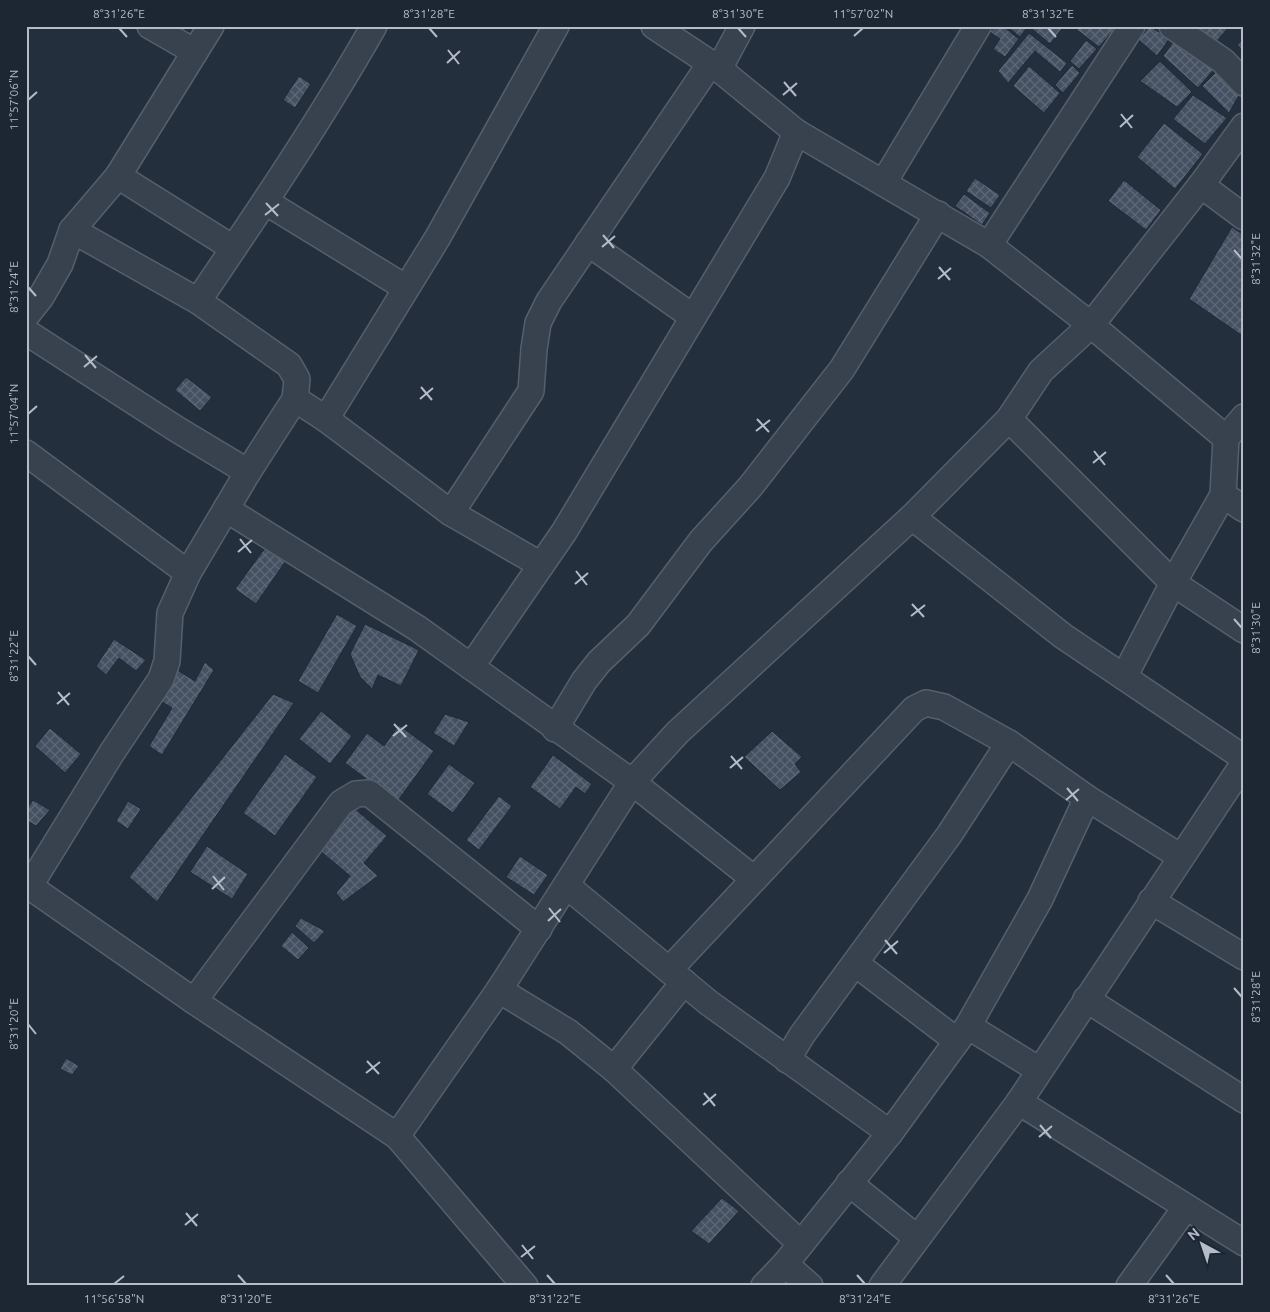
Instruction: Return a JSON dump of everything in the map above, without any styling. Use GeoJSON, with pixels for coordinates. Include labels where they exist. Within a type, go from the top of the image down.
{"type":"FeatureCollection","features":[{"type":"Feature","properties":{"kind":"street"},"geometry":{"type":"LineString","coordinates":[[150,26],[196,52]]}},
{"type":"Feature","properties":{"kind":"street"},"geometry":{"type":"LineString","coordinates":[[26,316],[42,297],[60,264],[72,230],[118,176],[211,26]]}},
{"type":"Feature","properties":{"kind":"street"},"geometry":{"type":"LineString","coordinates":[[198,301],[266,202],[343,80],[374,26]]}},
{"type":"Feature","properties":{"kind":"street"},"geometry":{"type":"LineString","coordinates":[[326,419],[447,220],[556,26]]}},
{"type":"Feature","properties":{"kind":"street"},"geometry":{"type":"LineString","coordinates":[[451,513],[532,391],[534,349],[538,323],[549,301],[742,26]]}},
{"type":"Feature","properties":{"kind":"street"},"geometry":{"type":"LineString","coordinates":[[884,182],[978,26]]}},
{"type":"Feature","properties":{"kind":"street"},"geometry":{"type":"LineString","coordinates":[[989,245],[1132,26]]}},
{"type":"Feature","properties":{"kind":"street"},"geometry":{"type":"LineString","coordinates":[[1172,26],[1223,61],[1244,83]]}},
{"type":"Feature","properties":{"kind":"street"},"geometry":{"type":"LineString","coordinates":[[670,30],[796,132],[989,245],[1091,325],[1226,438]]}},
{"type":"Feature","properties":{"kind":"street"},"geometry":{"type":"LineString","coordinates":[[397,1136],[499,990],[632,782],[678,732],[757,657],[912,517],[1009,420],[1041,371],[1091,325],[1201,185],[1244,126]]}},
{"type":"Feature","properties":{"kind":"street"},"geometry":{"type":"LineString","coordinates":[[471,667],[564,532],[777,178],[796,132]]}},
{"type":"Feature","properties":{"kind":"street"},"geometry":{"type":"LineString","coordinates":[[118,176],[233,248]]}},
{"type":"Feature","properties":{"kind":"street"},"geometry":{"type":"LineString","coordinates":[[1201,185],[1244,218]]}},
{"type":"Feature","properties":{"kind":"street"},"geometry":{"type":"LineString","coordinates":[[266,202],[406,288]]}},
{"type":"Feature","properties":{"kind":"street"},"geometry":{"type":"LineString","coordinates":[[556,729],[584,681],[599,662],[638,625],[701,541],[750,487],[842,369],[938,214]]}},
{"type":"Feature","properties":{"kind":"street"},"geometry":{"type":"LineString","coordinates":[[72,230],[198,301],[289,365],[297,379],[295,399],[248,472],[188,573],[170,614],[167,661],[161,679],[28,885],[194,1002],[397,1136],[525,1286]]}},
{"type":"Feature","properties":{"kind":"street"},"geometry":{"type":"LineString","coordinates":[[588,243],[693,317]]}},
{"type":"Feature","properties":{"kind":"street"},"geometry":{"type":"LineString","coordinates":[[26,332],[248,472]]}},
{"type":"Feature","properties":{"kind":"street"},"geometry":{"type":"LineString","coordinates":[[295,399],[326,419],[451,513],[541,565]]}},
{"type":"Feature","properties":{"kind":"street"},"geometry":{"type":"LineString","coordinates":[[1124,676],[1173,583],[1223,495],[1226,438],[1244,417]]}},
{"type":"Feature","properties":{"kind":"street"},"geometry":{"type":"LineString","coordinates":[[1009,420],[1173,583],[1244,630]]}},
{"type":"Feature","properties":{"kind":"street"},"geometry":{"type":"LineString","coordinates":[[26,453],[188,573]]}},
{"type":"Feature","properties":{"kind":"street"},"geometry":{"type":"LineString","coordinates":[[1223,495],[1244,509]]}},
{"type":"Feature","properties":{"kind":"street"},"geometry":{"type":"LineString","coordinates":[[226,508],[417,628],[632,782],[754,879]]}},
{"type":"Feature","properties":{"kind":"street"},"geometry":{"type":"LineString","coordinates":[[882,1286],[1019,1102],[1151,901],[1241,772],[1124,676],[1063,636],[912,517]]}},
{"type":"Feature","properties":{"kind":"street"},"geometry":{"type":"LineString","coordinates":[[614,1069],[676,976],[754,879],[914,708],[926,704],[944,707],[1009,743],[1087,798],[1181,857]]}},
{"type":"Feature","properties":{"kind":"street"},"geometry":{"type":"LineString","coordinates":[[787,1060],[802,1035],[949,835],[1009,743]]}},
{"type":"Feature","properties":{"kind":"street"},"geometry":{"type":"LineString","coordinates":[[194,1002],[341,803],[356,794],[370,793],[539,929]]}},
{"type":"Feature","properties":{"kind":"street"},"geometry":{"type":"LineString","coordinates":[[764,1286],[785,1264],[890,1133],[962,1034],[1040,899],[1087,798]]}},
{"type":"Feature","properties":{"kind":"street"},"geometry":{"type":"LineString","coordinates":[[567,886],[676,976],[787,1060],[890,1133]]}},
{"type":"Feature","properties":{"kind":"street"},"geometry":{"type":"LineString","coordinates":[[1151,901],[1244,956]]}},
{"type":"Feature","properties":{"kind":"street"},"geometry":{"type":"LineString","coordinates":[[856,964],[962,1034],[1039,1070]]}},
{"type":"Feature","properties":{"kind":"street"},"geometry":{"type":"LineString","coordinates":[[499,990],[568,1032],[614,1069],[801,1244]]}},
{"type":"Feature","properties":{"kind":"street"},"geometry":{"type":"LineString","coordinates":[[1086,999],[1244,1100]]}},
{"type":"Feature","properties":{"kind":"street"},"geometry":{"type":"LineString","coordinates":[[1019,1102],[1244,1243]]}},
{"type":"Feature","properties":{"kind":"street"},"geometry":{"type":"LineString","coordinates":[[849,1183],[917,1238]]}},
{"type":"Feature","properties":{"kind":"street"},"geometry":{"type":"LineString","coordinates":[[1129,1286],[1186,1207]]}},
{"type":"Feature","properties":{"kind":"street"},"geometry":{"type":"LineString","coordinates":[[785,1264],[810,1286]]}},
{"type":"Feature","properties":{"kind":"building"},"geometry":{"type":"Polygon","coordinates":[[[995,26],[1003,26],[1019,39],[1005,57],[993,49],[1000,39],[990,32],[995,26]]]}},
{"type":"Feature","properties":{"kind":"building"},"geometry":{"type":"Polygon","coordinates":[[[1011,26],[1028,26],[1020,37],[1009,28],[1011,26]]]}},
{"type":"Feature","properties":{"kind":"building"},"geometry":{"type":"Polygon","coordinates":[[[1034,26],[1064,26],[1050,44],[1032,29],[1034,26]]]}},
{"type":"Feature","properties":{"kind":"building"},"geometry":{"type":"Polygon","coordinates":[[[1072,26],[1117,26],[1099,47],[1072,26]]]}},
{"type":"Feature","properties":{"kind":"building"},"geometry":{"type":"Polygon","coordinates":[[[1149,26],[1170,38],[1157,56],[1139,40],[1149,26]]]}},
{"type":"Feature","properties":{"kind":"building"},"geometry":{"type":"Polygon","coordinates":[[[1197,26],[1226,26],[1228,28],[1211,48],[1191,34],[1197,26]]]}},
{"type":"Feature","properties":{"kind":"building"},"geometry":{"type":"Polygon","coordinates":[[[1029,33],[1067,63],[1060,72],[1035,51],[1008,83],[998,71],[1029,33]]]}},
{"type":"Feature","properties":{"kind":"building"},"geometry":{"type":"Polygon","coordinates":[[[1176,38],[1215,68],[1198,88],[1163,56],[1176,38]]]}},
{"type":"Feature","properties":{"kind":"building"},"geometry":{"type":"Polygon","coordinates":[[[1244,38],[1244,52],[1237,45],[1244,38]]]}},
{"type":"Feature","properties":{"kind":"building"},"geometry":{"type":"Polygon","coordinates":[[[1086,40],[1097,49],[1079,69],[1070,61],[1086,40]]]}},
{"type":"Feature","properties":{"kind":"building"},"geometry":{"type":"Polygon","coordinates":[[[1160,61],[1192,92],[1177,107],[1140,81],[1160,61]]]}},
{"type":"Feature","properties":{"kind":"building"},"geometry":{"type":"Polygon","coordinates":[[[1072,65],[1080,73],[1063,93],[1055,85],[1072,65]]]}},
{"type":"Feature","properties":{"kind":"building"},"geometry":{"type":"Polygon","coordinates":[[[1029,66],[1060,93],[1044,113],[1013,86],[1029,66]]]}},
{"type":"Feature","properties":{"kind":"building"},"geometry":{"type":"Polygon","coordinates":[[[1217,71],[1242,90],[1229,113],[1202,86],[1217,71]]]}},
{"type":"Feature","properties":{"kind":"building"},"geometry":{"type":"Polygon","coordinates":[[[299,76],[311,84],[295,108],[283,100],[299,76]]]}},
{"type":"Feature","properties":{"kind":"building"},"geometry":{"type":"Polygon","coordinates":[[[1193,95],[1227,118],[1205,144],[1173,119],[1193,95]]]}},
{"type":"Feature","properties":{"kind":"building"},"geometry":{"type":"Polygon","coordinates":[[[1164,123],[1203,154],[1175,189],[1137,157],[1164,123]]]}},
{"type":"Feature","properties":{"kind":"building"},"geometry":{"type":"Polygon","coordinates":[[[975,178],[1000,195],[991,208],[966,191],[975,178]]]}},
{"type":"Feature","properties":{"kind":"building"},"geometry":{"type":"Polygon","coordinates":[[[1124,180],[1161,210],[1146,230],[1108,201],[1124,180]]]}},
{"type":"Feature","properties":{"kind":"building"},"geometry":{"type":"Polygon","coordinates":[[[964,194],[990,213],[982,225],[955,206],[964,194]]]}},
{"type":"Feature","properties":{"kind":"building"},"geometry":{"type":"Polygon","coordinates":[[[1232,227],[1244,235],[1244,337],[1189,299],[1232,227]]]}},
{"type":"Feature","properties":{"kind":"building"},"geometry":{"type":"Polygon","coordinates":[[[186,377],[212,397],[200,411],[175,390],[186,377]]]}},
{"type":"Feature","properties":{"kind":"building"},"geometry":{"type":"Polygon","coordinates":[[[265,548],[285,562],[256,604],[235,589],[265,548]]]}},
{"type":"Feature","properties":{"kind":"building"},"geometry":{"type":"Polygon","coordinates":[[[337,614],[357,626],[318,693],[298,681],[337,614]]]}},
{"type":"Feature","properties":{"kind":"building"},"geometry":{"type":"Polygon","coordinates":[[[365,624],[419,650],[401,686],[378,675],[372,689],[360,677],[350,654],[365,624]]]}},
{"type":"Feature","properties":{"kind":"building"},"geometry":{"type":"Polygon","coordinates":[[[114,639],[146,660],[136,671],[119,658],[106,675],[96,666],[114,639]]]}},
{"type":"Feature","properties":{"kind":"building"},"geometry":{"type":"Polygon","coordinates":[[[205,662],[214,670],[162,755],[149,746],[172,708],[159,700],[174,668],[195,681],[205,662]]]}},
{"type":"Feature","properties":{"kind":"building"},"geometry":{"type":"Polygon","coordinates":[[[273,694],[294,703],[157,902],[129,877],[273,694]]]}},
{"type":"Feature","properties":{"kind":"building"},"geometry":{"type":"Polygon","coordinates":[[[321,711],[352,736],[330,764],[299,739],[321,711]]]}},
{"type":"Feature","properties":{"kind":"building"},"geometry":{"type":"Polygon","coordinates":[[[445,714],[469,722],[454,746],[433,733],[445,714]]]}},
{"type":"Feature","properties":{"kind":"building"},"geometry":{"type":"Polygon","coordinates":[[[399,725],[434,751],[397,802],[345,763],[367,733],[384,746],[399,725]]]}},
{"type":"Feature","properties":{"kind":"building"},"geometry":{"type":"Polygon","coordinates":[[[50,728],[81,754],[65,773],[35,746],[50,728]]]}},
{"type":"Feature","properties":{"kind":"building"},"geometry":{"type":"Polygon","coordinates":[[[772,731],[802,757],[795,764],[801,772],[780,790],[744,757],[772,731]]]}},
{"type":"Feature","properties":{"kind":"building"},"geometry":{"type":"Polygon","coordinates":[[[285,754],[317,777],[275,836],[243,813],[285,754]]]}},
{"type":"Feature","properties":{"kind":"building"},"geometry":{"type":"Polygon","coordinates":[[[553,755],[592,784],[585,794],[576,787],[560,809],[530,787],[553,755]]]}},
{"type":"Feature","properties":{"kind":"building"},"geometry":{"type":"Polygon","coordinates":[[[449,764],[475,783],[453,813],[427,794],[449,764]]]}},
{"type":"Feature","properties":{"kind":"building"},"geometry":{"type":"Polygon","coordinates":[[[499,796],[512,806],[479,850],[466,840],[499,796]]]}},
{"type":"Feature","properties":{"kind":"building"},"geometry":{"type":"Polygon","coordinates":[[[33,800],[50,810],[36,826],[26,820],[26,810],[33,800]]]}},
{"type":"Feature","properties":{"kind":"building"},"geometry":{"type":"Polygon","coordinates":[[[128,801],[141,809],[128,829],[116,821],[128,801]]]}},
{"type":"Feature","properties":{"kind":"building"},"geometry":{"type":"Polygon","coordinates":[[[354,808],[387,836],[364,863],[378,876],[343,902],[336,893],[350,876],[319,850],[354,808]]]}},
{"type":"Feature","properties":{"kind":"building"},"geometry":{"type":"Polygon","coordinates":[[[207,846],[248,874],[232,899],[190,872],[207,846]]]}},
{"type":"Feature","properties":{"kind":"building"},"geometry":{"type":"Polygon","coordinates":[[[520,856],[548,875],[534,895],[506,877],[520,856]]]}},
{"type":"Feature","properties":{"kind":"building"},"geometry":{"type":"Polygon","coordinates":[[[301,918],[325,931],[314,943],[295,926],[301,918]]]}},
{"type":"Feature","properties":{"kind":"building"},"geometry":{"type":"Polygon","coordinates":[[[292,932],[309,948],[298,960],[281,946],[292,932]]]}},
{"type":"Feature","properties":{"kind":"building"},"geometry":{"type":"Polygon","coordinates":[[[66,1058],[79,1066],[72,1075],[60,1069],[66,1058]]]}},
{"type":"Feature","properties":{"kind":"building"},"geometry":{"type":"Polygon","coordinates":[[[722,1198],[739,1211],[709,1244],[691,1231],[722,1198]]]}}]}
